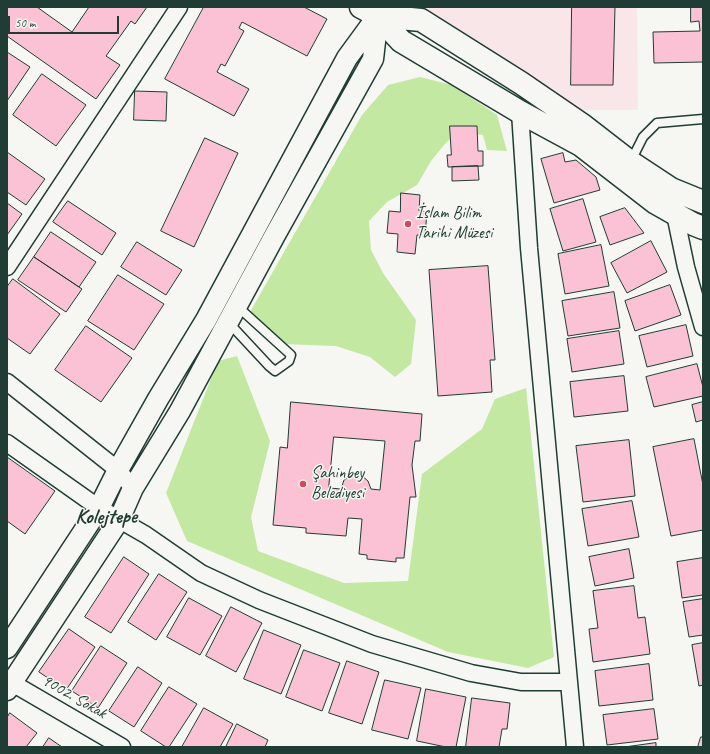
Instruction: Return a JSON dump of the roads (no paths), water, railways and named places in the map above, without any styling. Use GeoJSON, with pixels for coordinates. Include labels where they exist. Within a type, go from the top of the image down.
{"type":"FeatureCollection","features":[{"type":"Feature","properties":{"kind":"main road"},"geometry":{"type":"LineString","coordinates":[[373,10],[416,14],[533,91],[581,124],[630,162],[671,189],[703,202]]}},
{"type":"Feature","properties":{"kind":"main road"},"geometry":{"type":"LineString","coordinates":[[373,10],[401,41],[520,112],[581,145],[656,203],[703,228]]}},
{"type":"Feature","properties":{"kind":"street"},"geometry":{"type":"LineString","coordinates":[[7,266],[179,7]]}},
{"type":"Feature","properties":{"kind":"street"},"geometry":{"type":"LineString","coordinates":[[9,684],[120,520],[133,488],[180,411],[373,59],[373,10]]}},
{"type":"Feature","properties":{"kind":"street"},"geometry":{"type":"LineString","coordinates":[[7,648],[99,508],[118,470],[158,399],[206,320],[373,10]]}},
{"type":"Feature","properties":{"kind":"street"},"geometry":{"type":"LineString","coordinates":[[520,112],[530,248],[575,747]]}},
{"type":"Feature","properties":{"kind":"street"},"geometry":{"type":"LineString","coordinates":[[675,214],[686,267],[703,327]]}},
{"type":"Feature","properties":{"kind":"street"},"geometry":{"type":"LineString","coordinates":[[7,382],[118,470],[133,488]]}},
{"type":"Feature","properties":{"kind":"street"},"geometry":{"type":"LineString","coordinates":[[7,443],[99,508],[146,535],[201,573],[259,600],[372,644],[471,674],[521,682],[569,682]]}},
{"type":"Feature","properties":{"kind":"street","name":"9002. Sokak"},"geometry":{"type":"LineString","coordinates":[[9,684],[122,747]]}},
{"type":"Feature","properties":{"kind":"lane"},"geometry":{"type":"LineString","coordinates":[[630,162],[643,137],[657,123],[703,119]]}},
{"type":"Feature","properties":{"kind":"lane"},"geometry":{"type":"LineString","coordinates":[[233,314],[289,352],[291,354],[289,361],[275,371],[269,366],[233,314]]}},
{"type":"Feature","properties":{"kind":"place","name":"İslam Bilim Tarihi Müzesi"},"geometry":{"type":"Point","coordinates":[408,224]}},
{"type":"Feature","properties":{"kind":"place","name":"Şahinbey Belediyesi"},"geometry":{"type":"Point","coordinates":[303,484]}},
{"type":"Feature","properties":{"kind":"district","name":"Kolejtepe"},"geometry":{"type":"Point","coordinates":[106,517]}}]}
